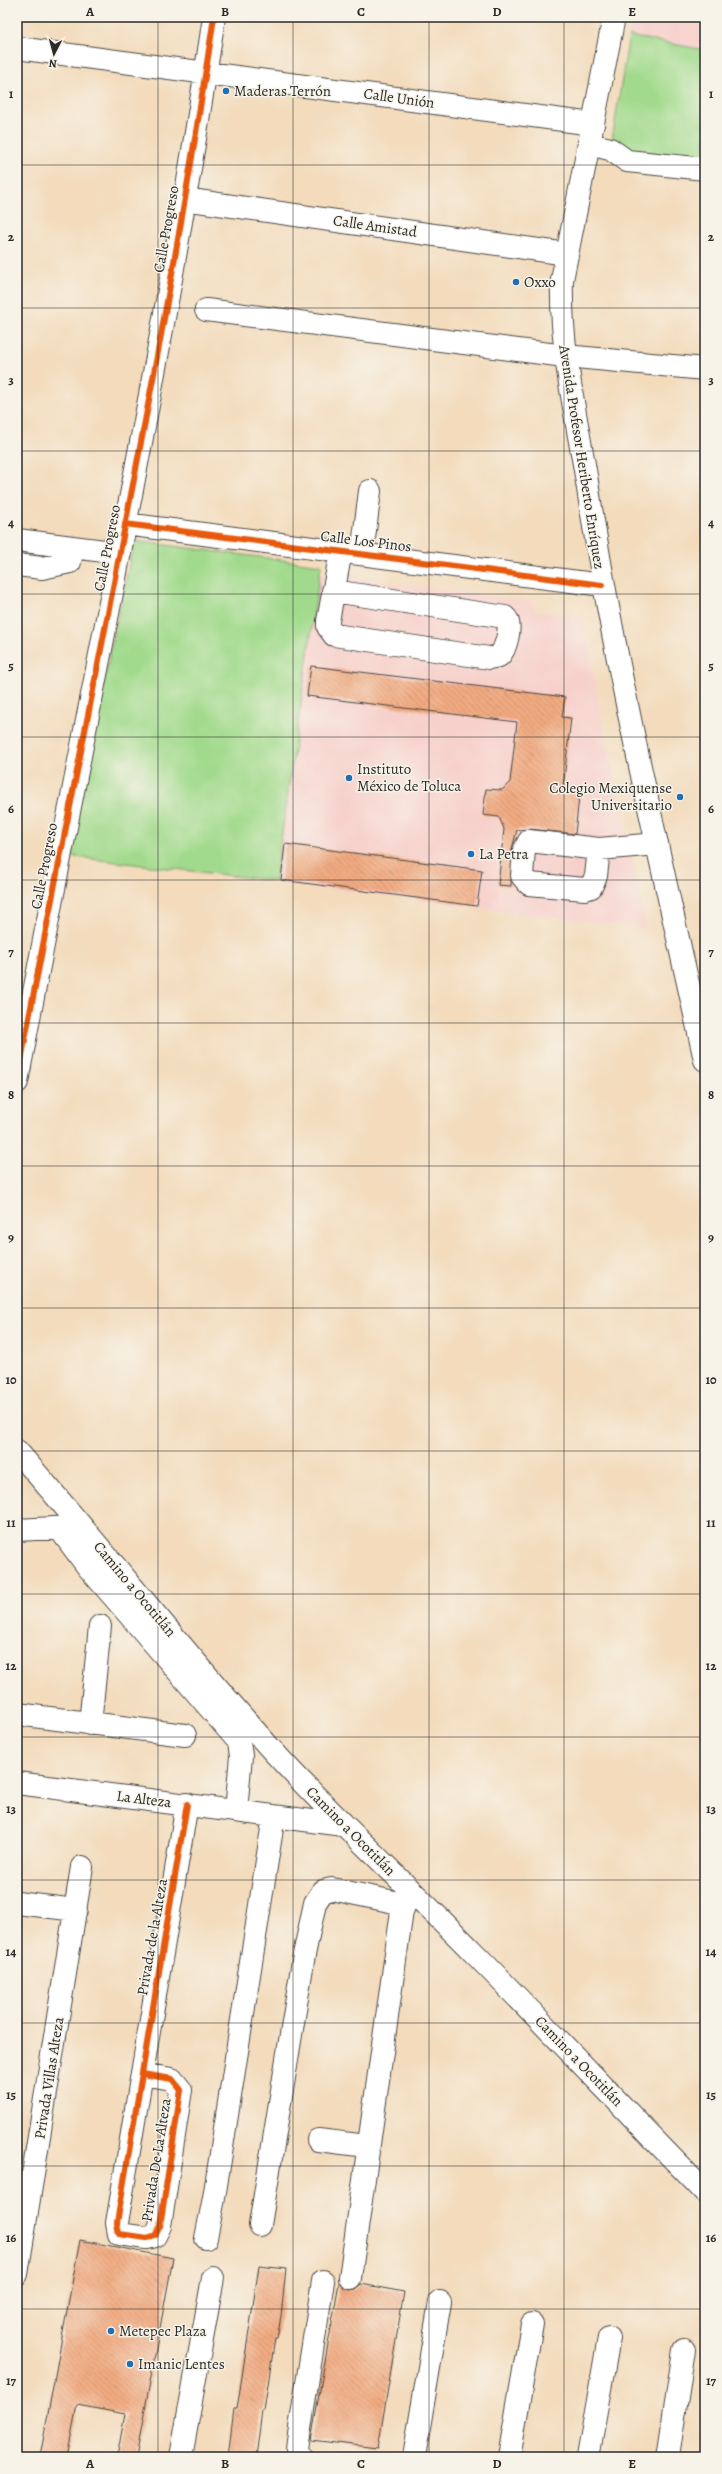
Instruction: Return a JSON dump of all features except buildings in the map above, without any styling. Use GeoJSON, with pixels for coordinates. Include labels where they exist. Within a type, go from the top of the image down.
{"type":"FeatureCollection","features":[{"type":"Feature","properties":{"kind":"street","name":"Calle Progreso"},"geometry":{"type":"LineString","coordinates":[[17,1082],[66,822],[120,553],[184,199],[214,17]]}},
{"type":"Feature","properties":{"kind":"street","name":"Avenida Profesor Heriberto Enríquez"},"geometry":{"type":"LineString","coordinates":[[614,17],[562,280],[561,306],[565,356],[602,585],[705,1060]]}},
{"type":"Feature","properties":{"kind":"street","name":"Calle Unión"},"geometry":{"type":"LineString","coordinates":[[17,48],[206,72],[591,134],[627,160],[705,169]]}},
{"type":"Feature","properties":{"kind":"street","name":"Calle Amistad"},"geometry":{"type":"LineString","coordinates":[[184,199],[567,254]]}},
{"type":"Feature","properties":{"kind":"street"},"geometry":{"type":"LineString","coordinates":[[206,310],[565,356],[705,369]]}},
{"type":"Feature","properties":{"kind":"street"},"geometry":{"type":"LineString","coordinates":[[362,554],[370,491]]}},
{"type":"Feature","properties":{"kind":"street","name":"Calle Los Pinos"},"geometry":{"type":"LineString","coordinates":[[125,524],[602,585]]}},
{"type":"Feature","properties":{"kind":"street"},"geometry":{"type":"LineString","coordinates":[[17,540],[120,553]]}},
{"type":"Feature","properties":{"kind":"street"},"geometry":{"type":"LineString","coordinates":[[17,565],[42,568],[70,562],[73,547]]}},
{"type":"Feature","properties":{"kind":"street"},"geometry":{"type":"LineString","coordinates":[[334,591],[505,617],[509,624],[505,646],[499,656],[489,658],[341,638],[331,633],[328,627],[334,591],[341,551]]}},
{"type":"Feature","properties":{"kind":"street"},"geometry":{"type":"LineString","coordinates":[[599,849],[657,844]]}},
{"type":"Feature","properties":{"kind":"street","name":"Camino a Ocotitlán"},"geometry":{"type":"LineString","coordinates":[[17,1451],[84,1527],[235,1708],[408,1897],[705,2192]]}},
{"type":"Feature","properties":{"kind":"street"},"geometry":{"type":"LineString","coordinates":[[17,1530],[84,1527]]}},
{"type":"Feature","properties":{"kind":"street"},"geometry":{"type":"LineString","coordinates":[[59,1528],[87,1566],[239,1742],[241,1756],[236,1811]]}},
{"type":"Feature","properties":{"kind":"street"},"geometry":{"type":"LineString","coordinates":[[90,1724],[100,1626]]}},
{"type":"Feature","properties":{"kind":"street"},"geometry":{"type":"LineString","coordinates":[[17,1714],[185,1735]]}},
{"type":"Feature","properties":{"kind":"street","name":"La Alteza"},"geometry":{"type":"LineString","coordinates":[[17,1783],[187,1804],[343,1826]]}},
{"type":"Feature","properties":{"kind":"street","name":"Privada de la Alteza"},"geometry":{"type":"LineString","coordinates":[[142,2074],[187,1804]]}},
{"type":"Feature","properties":{"kind":"street"},"geometry":{"type":"LineString","coordinates":[[206,2238],[214,2198],[274,1816]]}},
{"type":"Feature","properties":{"kind":"street","name":"Privada Villas Alteza"},"geometry":{"type":"LineString","coordinates":[[19,2261],[82,1867]]}},
{"type":"Feature","properties":{"kind":"street"},"geometry":{"type":"LineString","coordinates":[[260,2225],[304,1955],[315,1903],[323,1891],[332,1889],[408,1897],[368,2146],[350,2278]]}},
{"type":"Feature","properties":{"kind":"street"},"geometry":{"type":"LineString","coordinates":[[17,1903],[76,1910]]}},
{"type":"Feature","properties":{"kind":"street","name":"Privada De La Alteza"},"geometry":{"type":"LineString","coordinates":[[142,2074],[172,2079],[181,2090],[160,2226],[154,2236],[146,2238],[121,2234],[117,2223],[142,2074]]}},
{"type":"Feature","properties":{"kind":"street"},"geometry":{"type":"LineString","coordinates":[[318,2140],[368,2146]]}},
{"type":"Feature","properties":{"kind":"street"},"geometry":{"type":"LineString","coordinates":[[181,2457],[213,2278]]}},
{"type":"Feature","properties":{"kind":"street"},"geometry":{"type":"LineString","coordinates":[[301,2457],[297,2453],[298,2441],[323,2281]]}},
{"type":"Feature","properties":{"kind":"street"},"geometry":{"type":"LineString","coordinates":[[414,2457],[440,2302]]}},
{"type":"Feature","properties":{"kind":"street"},"geometry":{"type":"LineString","coordinates":[[509,2457],[532,2324]]}},
{"type":"Feature","properties":{"kind":"street"},"geometry":{"type":"LineString","coordinates":[[588,2457],[609,2338]]}},
{"type":"Feature","properties":{"kind":"street"},"geometry":{"type":"LineString","coordinates":[[668,2457],[684,2350]]}},
{"type":"Feature","properties":{"kind":"shaded area"},"geometry":{"type":"Polygon","coordinates":[[[633,17],[705,17],[705,50],[629,36],[633,17]]]}},
{"type":"Feature","properties":{"kind":"shaded area","name":"Instituto México de Toluca"},"geometry":{"type":"Polygon","coordinates":[[[134,541],[321,565],[321,573],[534,602],[534,612],[583,615],[600,710],[647,929],[67,856],[134,541]]]}},
{"type":"Feature","properties":{"kind":"green space"},"geometry":{"type":"Polygon","coordinates":[[[629,36],[705,50],[705,163],[611,146],[629,36]]]}},
{"type":"Feature","properties":{"kind":"green space"},"geometry":{"type":"Polygon","coordinates":[[[134,541],[321,565],[275,881],[67,856],[134,541]]]}},
{"type":"Feature","properties":{"kind":"cycle path"},"geometry":{"type":"LineString","coordinates":[[17,1082],[146,417],[193,151],[214,17]]}},
{"type":"Feature","properties":{"kind":"cycle path"},"geometry":{"type":"LineString","coordinates":[[125,524],[602,585]]}},
{"type":"Feature","properties":{"kind":"cycle path"},"geometry":{"type":"LineString","coordinates":[[142,2074],[172,2079],[181,2090],[160,2226],[155,2236],[147,2238],[119,2234],[117,2223],[187,1804]]}},
{"type":"Feature","properties":{"kind":"place","name":"Maderas Terrón"},"geometry":{"type":"Point","coordinates":[226,91]}},
{"type":"Feature","properties":{"kind":"place","name":"Oxxo"},"geometry":{"type":"Point","coordinates":[516,282]}},
{"type":"Feature","properties":{"kind":"place","name":"Instituto México de Toluca"},"geometry":{"type":"Point","coordinates":[349,778]}},
{"type":"Feature","properties":{"kind":"place","name":"Colegio Mexiquense Universitario"},"geometry":{"type":"Point","coordinates":[680,797]}},
{"type":"Feature","properties":{"kind":"place","name":"La Petra"},"geometry":{"type":"Point","coordinates":[471,854]}},
{"type":"Feature","properties":{"kind":"place","name":"Metepec Plaza"},"geometry":{"type":"Point","coordinates":[111,2331]}},
{"type":"Feature","properties":{"kind":"place","name":"Imanic Lentes"},"geometry":{"type":"Point","coordinates":[130,2364]}}]}
